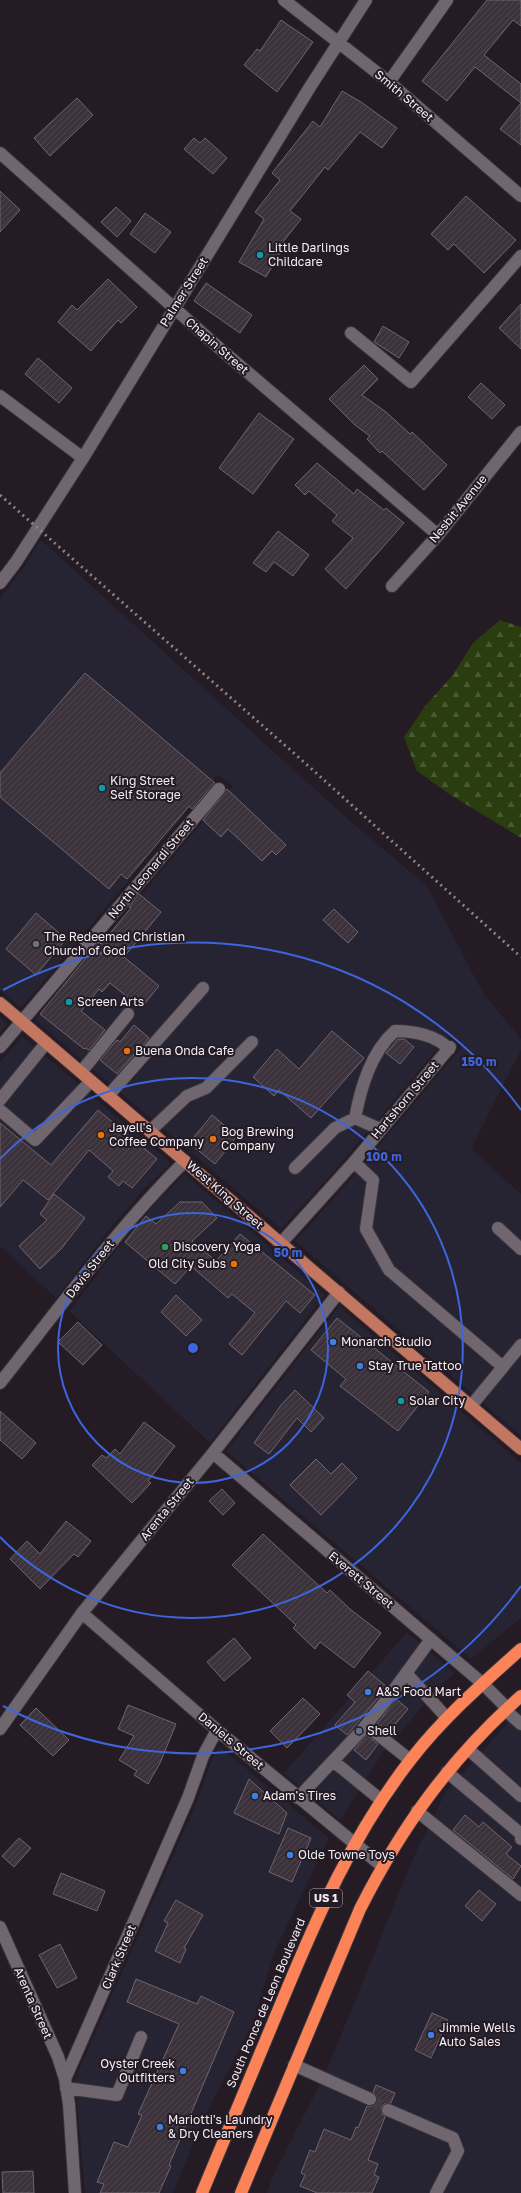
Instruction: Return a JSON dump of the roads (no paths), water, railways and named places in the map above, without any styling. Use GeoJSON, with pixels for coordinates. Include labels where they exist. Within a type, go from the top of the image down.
{"type":"FeatureCollection","features":[{"type":"Feature","properties":{"kind":"highway","name":"South Ponce de Leon Boulevard"},"geometry":{"type":"LineString","coordinates":[[202,2193],[314,1924],[353,1845],[381,1800],[410,1760],[447,1718],[482,1683],[521,1648]]}},
{"type":"Feature","properties":{"kind":"highway","name":"US 1"},"geometry":{"type":"LineString","coordinates":[[241,2193],[360,1909],[382,1866],[417,1810],[447,1772],[506,1709],[521,1696]]}},
{"type":"Feature","properties":{"kind":"main road","name":"West King Street"},"geometry":{"type":"LineString","coordinates":[[0,1004],[339,1292],[521,1450]]}},
{"type":"Feature","properties":{"kind":"street","name":"Smith Street"},"geometry":{"type":"LineString","coordinates":[[284,0],[389,82],[521,196]]}},
{"type":"Feature","properties":{"kind":"street","name":"Palmer Street"},"geometry":{"type":"LineString","coordinates":[[0,583],[16,562],[82,458],[366,0]]}},
{"type":"Feature","properties":{"kind":"street"},"geometry":{"type":"LineString","coordinates":[[389,82],[447,0]]}},
{"type":"Feature","properties":{"kind":"street","name":"Chapin Street"},"geometry":{"type":"LineString","coordinates":[[0,153],[174,308],[438,535]]}},
{"type":"Feature","properties":{"kind":"street"},"geometry":{"type":"LineString","coordinates":[[351,333],[411,382],[521,256]]}},
{"type":"Feature","properties":{"kind":"street"},"geometry":{"type":"LineString","coordinates":[[0,396],[82,458]]}},
{"type":"Feature","properties":{"kind":"street","name":"Nesbit Avenue"},"geometry":{"type":"LineString","coordinates":[[392,586],[438,535],[521,432]]}},
{"type":"Feature","properties":{"kind":"street","name":"North Leonardi Street"},"geometry":{"type":"LineString","coordinates":[[0,1048],[219,789]]}},
{"type":"Feature","properties":{"kind":"street"},"geometry":{"type":"LineString","coordinates":[[108,1096],[203,988]]}},
{"type":"Feature","properties":{"kind":"street"},"geometry":{"type":"LineString","coordinates":[[81,1072],[128,1014]]}},
{"type":"Feature","properties":{"kind":"street","name":"Hartshorn Street"},"geometry":{"type":"LineString","coordinates":[[281,1243],[354,1162],[449,1048],[442,1041],[420,1034],[395,1031],[383,1041],[374,1059],[358,1100],[355,1118]]}},
{"type":"Feature","properties":{"kind":"street"},"geometry":{"type":"LineString","coordinates":[[150,1131],[187,1096],[206,1088],[252,1042]]}},
{"type":"Feature","properties":{"kind":"street"},"geometry":{"type":"LineString","coordinates":[[0,1100],[46,1043]]}},
{"type":"Feature","properties":{"kind":"street"},"geometry":{"type":"LineString","coordinates":[[0,1110],[35,1140],[91,1081]]}},
{"type":"Feature","properties":{"kind":"street"},"geometry":{"type":"LineString","coordinates":[[295,1168],[335,1128],[355,1118],[380,1129]]}},
{"type":"Feature","properties":{"kind":"street","name":"Davis Street"},"geometry":{"type":"LineString","coordinates":[[0,1383],[121,1230],[152,1194],[185,1161]]}},
{"type":"Feature","properties":{"kind":"street"},"geometry":{"type":"LineString","coordinates":[[354,1162],[373,1180],[366,1229],[389,1270],[503,1367]]}},
{"type":"Feature","properties":{"kind":"street"},"geometry":{"type":"LineString","coordinates":[[498,1228],[521,1250]]}},
{"type":"Feature","properties":{"kind":"street","name":"Arenta Street"},"geometry":{"type":"LineString","coordinates":[[0,1729],[82,1613],[213,1453],[339,1292]]}},
{"type":"Feature","properties":{"kind":"street"},"geometry":{"type":"LineString","coordinates":[[471,1406],[521,1345]]}},
{"type":"Feature","properties":{"kind":"street","name":"Everett Street"},"geometry":{"type":"LineString","coordinates":[[213,1453],[482,1683],[521,1724]]}},
{"type":"Feature","properties":{"kind":"street","name":"Daniels Street"},"geometry":{"type":"LineString","coordinates":[[82,1613],[353,1845],[382,1866]]}},
{"type":"Feature","properties":{"kind":"street"},"geometry":{"type":"LineString","coordinates":[[298,1798],[366,1725],[431,1640]]}},
{"type":"Feature","properties":{"kind":"street"},"geometry":{"type":"LineString","coordinates":[[406,1673],[447,1718]]}},
{"type":"Feature","properties":{"kind":"street"},"geometry":{"type":"LineString","coordinates":[[366,1725],[410,1760]]}},
{"type":"Feature","properties":{"kind":"street","name":"Clark Street"},"geometry":{"type":"LineString","coordinates":[[75,2193],[66,2084],[185,1805],[203,1756],[217,1730]]}},
{"type":"Feature","properties":{"kind":"street"},"geometry":{"type":"LineString","coordinates":[[468,1749],[521,1796]]}},
{"type":"Feature","properties":{"kind":"street"},"geometry":{"type":"LineString","coordinates":[[333,1761],[381,1800]]}},
{"type":"Feature","properties":{"kind":"street"},"geometry":{"type":"LineString","coordinates":[[447,1772],[521,1834],[521,1839]]}},
{"type":"Feature","properties":{"kind":"street"},"geometry":{"type":"LineString","coordinates":[[417,1810],[521,1895]]}},
{"type":"Feature","properties":{"kind":"street","name":"Arenta Street"},"geometry":{"type":"LineString","coordinates":[[0,1927],[58,2057],[66,2084]]}},
{"type":"Feature","properties":{"kind":"street"},"geometry":{"type":"LineString","coordinates":[[66,2084],[116,2095],[141,2037]]}},
{"type":"Feature","properties":{"kind":"street"},"geometry":{"type":"LineString","coordinates":[[294,2065],[370,2099]]}},
{"type":"Feature","properties":{"kind":"street"},"geometry":{"type":"LineString","coordinates":[[388,2110],[453,2138],[458,2151],[436,2193]]}},
{"type":"Feature","properties":{"kind":"tunnel"},"geometry":{"type":"LineString","coordinates":[[370,2099],[388,2110]]}},
{"type":"Feature","properties":{"kind":"railway"},"geometry":{"type":"LineString","coordinates":[[0,495],[296,755],[521,957]]}},
{"type":"Feature","properties":{"kind":"place","name":"Little Darlings Childcare"},"geometry":{"type":"Point","coordinates":[260,255]}},
{"type":"Feature","properties":{"kind":"place","name":"King Street Self Storage"},"geometry":{"type":"Point","coordinates":[102,788]}},
{"type":"Feature","properties":{"kind":"place","name":"The Redeemed Christian Church of God"},"geometry":{"type":"Point","coordinates":[36,944]}},
{"type":"Feature","properties":{"kind":"place","name":"Screen Arts"},"geometry":{"type":"Point","coordinates":[69,1002]}},
{"type":"Feature","properties":{"kind":"place","name":"Buena Onda Cafe"},"geometry":{"type":"Point","coordinates":[127,1051]}},
{"type":"Feature","properties":{"kind":"place","name":"Jayell's Coffee Company"},"geometry":{"type":"Point","coordinates":[101,1135]}},
{"type":"Feature","properties":{"kind":"place","name":"Bog Brewing Company"},"geometry":{"type":"Point","coordinates":[213,1139]}},
{"type":"Feature","properties":{"kind":"place","name":"Discovery Yoga"},"geometry":{"type":"Point","coordinates":[165,1247]}},
{"type":"Feature","properties":{"kind":"place","name":"Old City Subs"},"geometry":{"type":"Point","coordinates":[234,1264]}},
{"type":"Feature","properties":{"kind":"place","name":"Monarch Studio"},"geometry":{"type":"Point","coordinates":[333,1342]}},
{"type":"Feature","properties":{"kind":"place","name":"Stay True Tattoo"},"geometry":{"type":"Point","coordinates":[360,1366]}},
{"type":"Feature","properties":{"kind":"place","name":"Solar City"},"geometry":{"type":"Point","coordinates":[401,1401]}},
{"type":"Feature","properties":{"kind":"place","name":"A&S Food Mart"},"geometry":{"type":"Point","coordinates":[368,1692]}},
{"type":"Feature","properties":{"kind":"place","name":"Shell"},"geometry":{"type":"Point","coordinates":[359,1731]}},
{"type":"Feature","properties":{"kind":"place","name":"Adam's Tires"},"geometry":{"type":"Point","coordinates":[255,1796]}},
{"type":"Feature","properties":{"kind":"place","name":"Olde Towne Toys"},"geometry":{"type":"Point","coordinates":[290,1855]}},
{"type":"Feature","properties":{"kind":"place","name":"Jimmie Wells Auto Sales"},"geometry":{"type":"Point","coordinates":[431,2035]}},
{"type":"Feature","properties":{"kind":"place","name":"Oyster Creek Outfitters"},"geometry":{"type":"Point","coordinates":[183,2071]}},
{"type":"Feature","properties":{"kind":"place","name":"Mariotti's Laundry & Dry Cleaners"},"geometry":{"type":"Point","coordinates":[160,2127]}}]}
